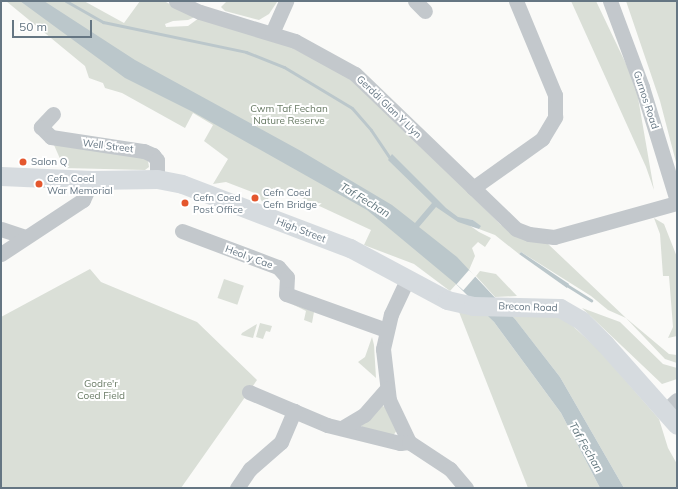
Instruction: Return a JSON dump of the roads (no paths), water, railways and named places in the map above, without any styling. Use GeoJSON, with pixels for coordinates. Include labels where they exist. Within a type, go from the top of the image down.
{"type":"FeatureCollection","features":[{"type":"Feature","properties":{"kind":"main road","name":"High Street"},"geometry":{"type":"LineString","coordinates":[[1,176],[92,180],[157,180],[182,184],[230,201],[350,248],[407,280]]}},
{"type":"Feature","properties":{"kind":"main road","name":"Brecon Road"},"geometry":{"type":"LineString","coordinates":[[407,280],[447,300],[473,306],[553,306],[572,313],[606,344],[673,412]]}},
{"type":"Feature","properties":{"kind":"street","name":"Gerddi Glan Y Llyn"},"geometry":{"type":"LineString","coordinates":[[176,1],[200,12],[296,41],[355,74],[516,229],[543,237],[554,238],[677,202]]}},
{"type":"Feature","properties":{"kind":"street"},"geometry":{"type":"LineString","coordinates":[[272,33],[286,1]]}},
{"type":"Feature","properties":{"kind":"street"},"geometry":{"type":"LineString","coordinates":[[473,188],[542,139],[555,117],[555,95],[516,1]]}},
{"type":"Feature","properties":{"kind":"street","name":"Gurnos Road"},"geometry":{"type":"LineString","coordinates":[[610,1],[642,87],[677,202]]}},
{"type":"Feature","properties":{"kind":"street","name":"Well Street"},"geometry":{"type":"LineString","coordinates":[[53,114],[41,127],[51,136],[59,140],[144,151],[157,160],[157,180]]}},
{"type":"Feature","properties":{"kind":"street"},"geometry":{"type":"LineString","coordinates":[[1,254],[83,200],[92,180]]}},
{"type":"Feature","properties":{"kind":"street"},"geometry":{"type":"LineString","coordinates":[[1,229],[26,237]]}},
{"type":"Feature","properties":{"kind":"street","name":"Heol y Cae"},"geometry":{"type":"LineString","coordinates":[[182,232],[278,267],[287,277],[286,294],[386,330]]}},
{"type":"Feature","properties":{"kind":"street"},"geometry":{"type":"LineString","coordinates":[[407,280],[386,330],[383,349],[387,389],[392,411],[409,442],[450,469],[466,488]]}},
{"type":"Feature","properties":{"kind":"street"},"geometry":{"type":"LineString","coordinates":[[342,428],[364,415],[387,389]]}},
{"type":"Feature","properties":{"kind":"street"},"geometry":{"type":"LineString","coordinates":[[249,392],[294,412],[342,428],[400,443],[409,442]]}},
{"type":"Feature","properties":{"kind":"street"},"geometry":{"type":"LineString","coordinates":[[237,488],[250,469],[280,442],[294,412]]}},
{"type":"Feature","properties":{"kind":"water","name":"Taf Fechan"},"geometry":{"type":"Polygon","coordinates":[[[20,1],[44,1],[135,60],[301,151],[392,205],[415,223],[432,203],[388,160],[392,154],[446,208],[458,217],[473,220],[481,226],[479,229],[458,222],[436,207],[419,227],[457,257],[515,319],[560,377],[624,488],[600,488],[561,413],[494,322],[456,284],[367,210],[193,112],[125,78],[20,1]]]}},
{"type":"Feature","properties":{"kind":"water"},"geometry":{"type":"Polygon","coordinates":[[[521,252],[569,284],[567,288],[519,254],[521,252]]]}},
{"type":"Feature","properties":{"kind":"waterway"},"geometry":{"type":"LineString","coordinates":[[66,1],[103,22],[246,52],[284,67],[352,108],[371,130],[391,160]]}},
{"type":"Feature","properties":{"kind":"waterway"},"geometry":{"type":"LineString","coordinates":[[565,284],[591,300]]}},
{"type":"Feature","properties":{"kind":"place","name":"Salon Q"},"geometry":{"type":"Point","coordinates":[23,162]}},
{"type":"Feature","properties":{"kind":"place","name":"Cefn Coed War Memorial"},"geometry":{"type":"Point","coordinates":[39,184]}},
{"type":"Feature","properties":{"kind":"place","name":"Cefn Coed Cefn Bridge"},"geometry":{"type":"Point","coordinates":[255,198]}},
{"type":"Feature","properties":{"kind":"place","name":"Cefn Coed Post Office"},"geometry":{"type":"Point","coordinates":[185,203]}},
{"type":"Feature","properties":{"kind":"park label","name":"Cwm Taf Fechan Nature Reserve"},"geometry":{"type":"Point","coordinates":[289,114]}},
{"type":"Feature","properties":{"kind":"park label","name":"Godre'r Coed Field"},"geometry":{"type":"Point","coordinates":[101,388]}}]}
